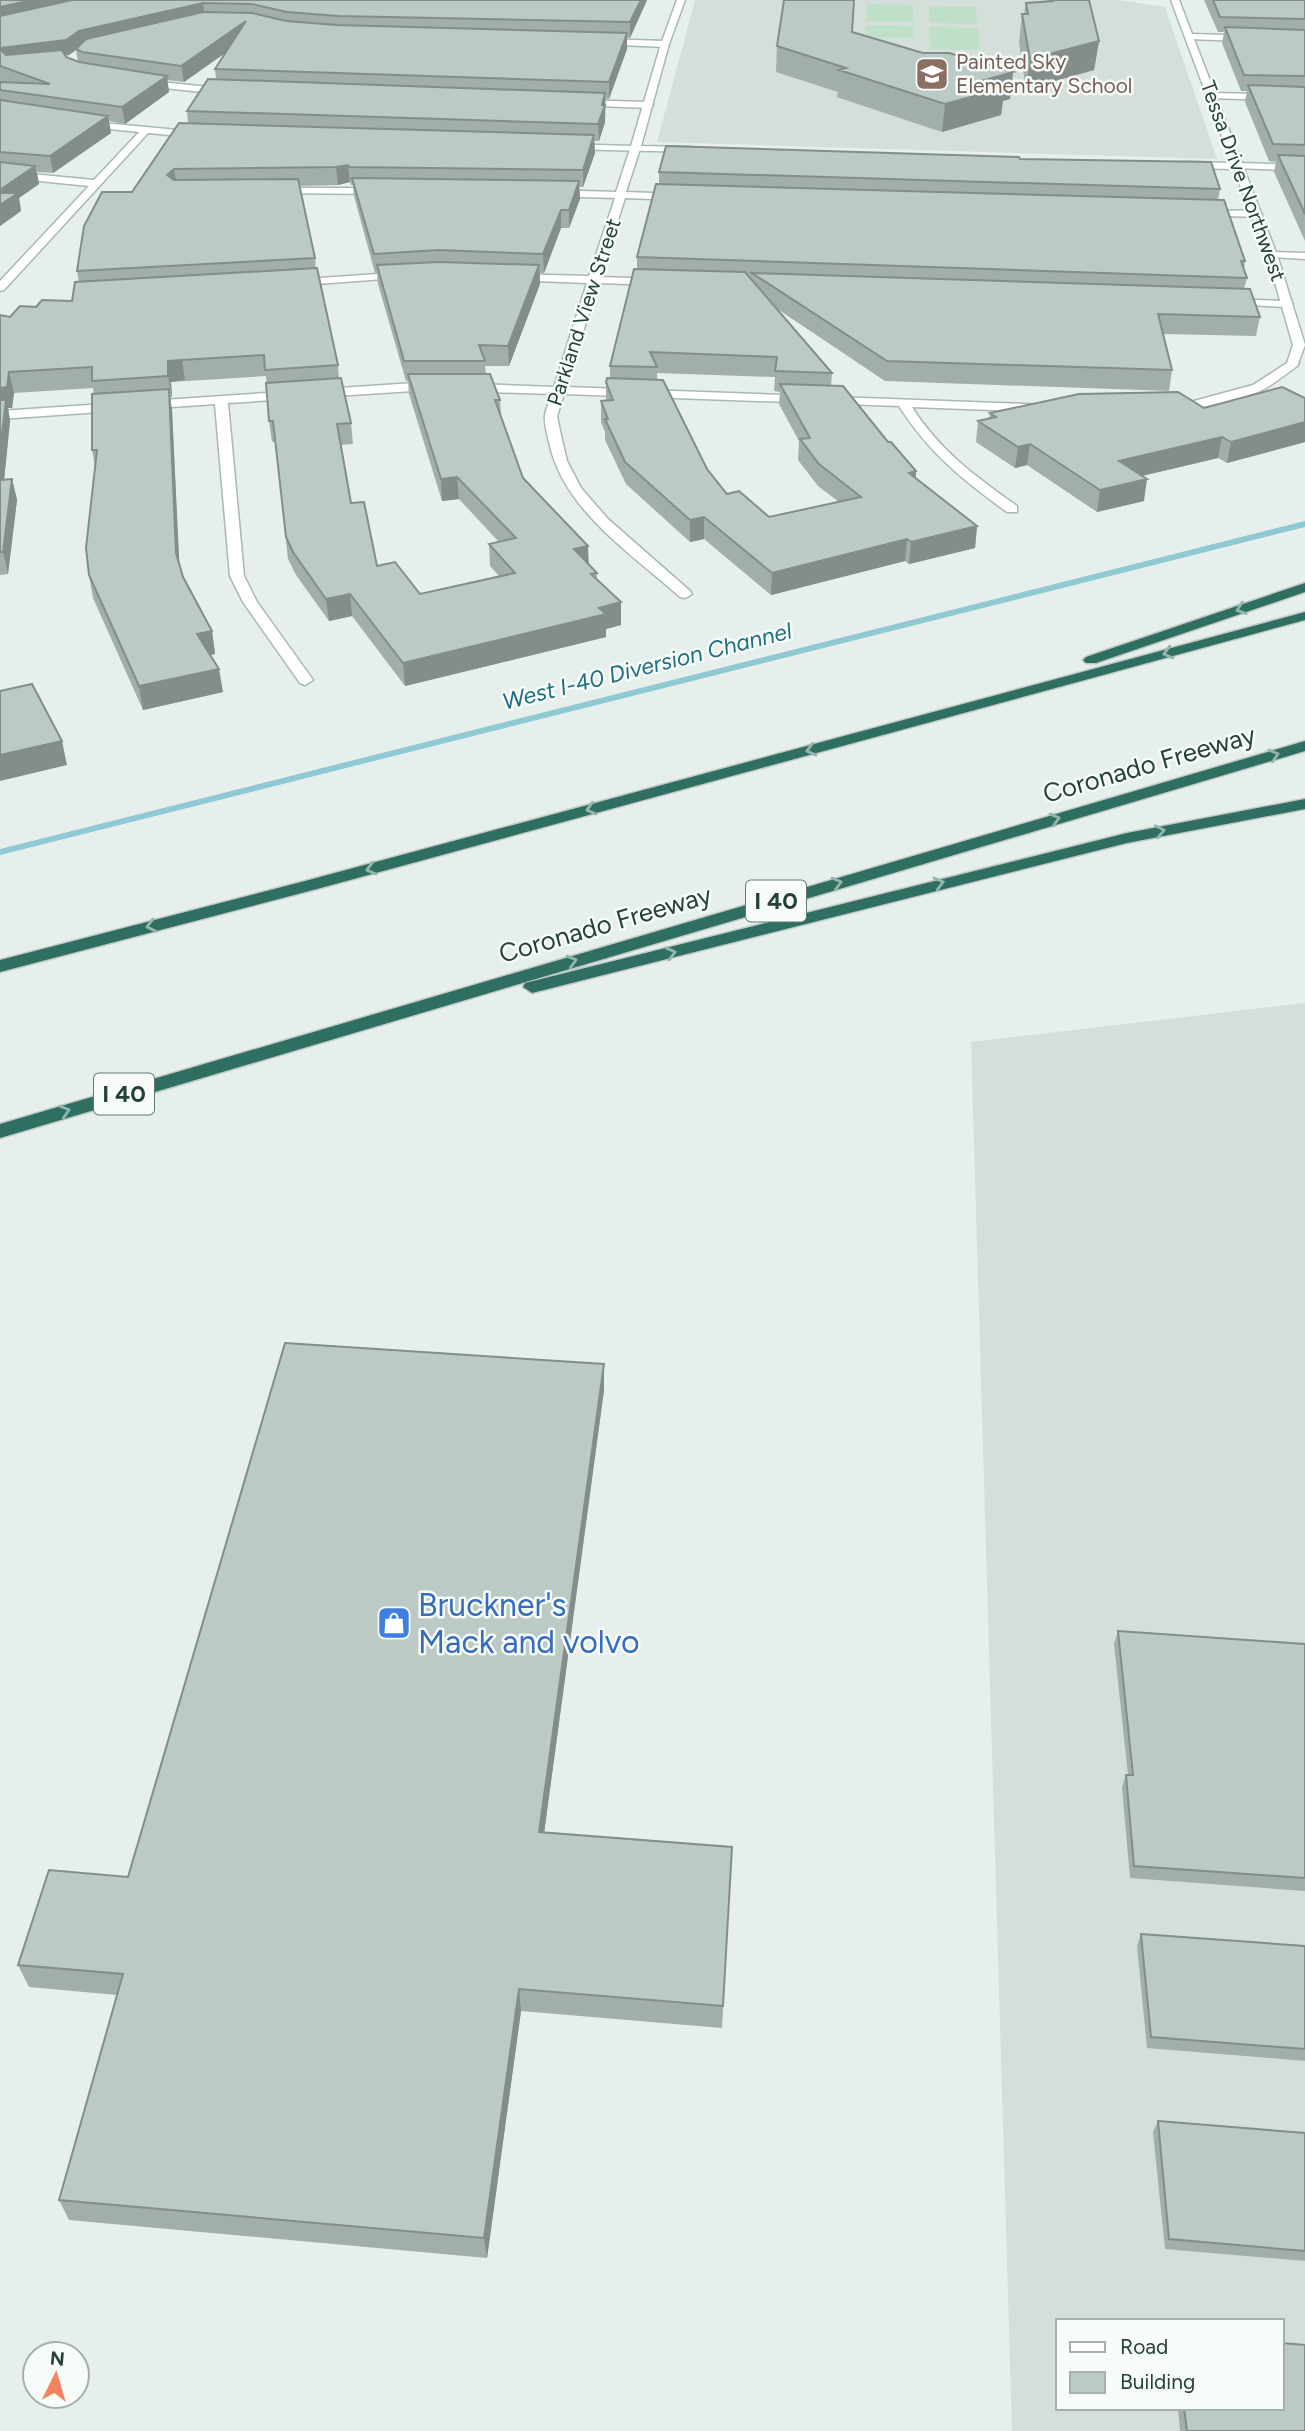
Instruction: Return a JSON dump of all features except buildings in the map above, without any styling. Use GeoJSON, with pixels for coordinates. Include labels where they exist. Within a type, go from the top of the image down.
{"type":"FeatureCollection","features":[{"type":"Feature","properties":{"kind":"highway"},"geometry":{"type":"LineString","coordinates":[[876,732],[1305,587]]}},
{"type":"Feature","properties":{"kind":"highway"},"geometry":{"type":"LineString","coordinates":[[0,966],[1305,616]]}},
{"type":"Feature","properties":{"kind":"highway","name":"Coronado Freeway"},"geometry":{"type":"LineString","coordinates":[[0,1131],[1305,746]]}},
{"type":"Feature","properties":{"kind":"highway"},"geometry":{"type":"LineString","coordinates":[[248,1056],[758,932],[968,875],[1127,838],[1305,804]]}},
{"type":"Feature","properties":{"kind":"street","name":"Parkland View Street"},"geometry":{"type":"LineString","coordinates":[[681,0],[665,44],[621,195],[551,416],[555,443],[566,475],[585,503],[685,594]]}},
{"type":"Feature","properties":{"kind":"street","name":"Tessa Drive Northwest"},"geometry":{"type":"LineString","coordinates":[[1158,408],[1194,405],[1257,388],[1293,363],[1299,345],[1272,255],[1175,0]]}},
{"type":"Feature","properties":{"kind":"street"},"geometry":{"type":"LineString","coordinates":[[1190,37],[1305,40]]}},
{"type":"Feature","properties":{"kind":"street"},"geometry":{"type":"LineString","coordinates":[[588,42],[665,44]]}},
{"type":"Feature","properties":{"kind":"street"},"geometry":{"type":"LineString","coordinates":[[124,81],[235,93]]}},
{"type":"Feature","properties":{"kind":"street"},"geometry":{"type":"LineString","coordinates":[[1212,96],[1305,99]]}},
{"type":"Feature","properties":{"kind":"street"},"geometry":{"type":"LineString","coordinates":[[568,102],[648,104]]}},
{"type":"Feature","properties":{"kind":"street"},"geometry":{"type":"LineString","coordinates":[[65,122],[144,132],[214,136]]}},
{"type":"Feature","properties":{"kind":"street"},"geometry":{"type":"LineString","coordinates":[[0,288],[94,183],[144,132]]}},
{"type":"Feature","properties":{"kind":"street"},"geometry":{"type":"LineString","coordinates":[[554,146],[698,151]]}},
{"type":"Feature","properties":{"kind":"street"},"geometry":{"type":"LineString","coordinates":[[1173,164],[1305,168]]}},
{"type":"Feature","properties":{"kind":"street"},"geometry":{"type":"LineString","coordinates":[[0,173],[94,183]]}},
{"type":"Feature","properties":{"kind":"street"},"geometry":{"type":"LineString","coordinates":[[258,191],[393,191]]}},
{"type":"Feature","properties":{"kind":"street"},"geometry":{"type":"LineString","coordinates":[[540,192],[690,197]]}},
{"type":"Feature","properties":{"kind":"street"},"geometry":{"type":"LineString","coordinates":[[1190,212],[1257,214]]}},
{"type":"Feature","properties":{"kind":"street"},"geometry":{"type":"LineString","coordinates":[[1272,255],[1305,256]]}},
{"type":"Feature","properties":{"kind":"street"},"geometry":{"type":"LineString","coordinates":[[285,283],[419,275]]}},
{"type":"Feature","properties":{"kind":"street"},"geometry":{"type":"LineString","coordinates":[[495,277],[668,283]]}},
{"type":"Feature","properties":{"kind":"street"},"geometry":{"type":"LineString","coordinates":[[1221,302],[1287,304]]}},
{"type":"Feature","properties":{"kind":"street"},"geometry":{"type":"LineString","coordinates":[[0,415],[417,386],[1053,408]]}},
{"type":"Feature","properties":{"kind":"street"},"geometry":{"type":"LineString","coordinates":[[221,399],[237,576],[250,602],[305,680]]}},
{"type":"Feature","properties":{"kind":"street"},"geometry":{"type":"LineString","coordinates":[[904,404],[922,435],[951,466],[1012,509]]}},
{"type":"Feature","properties":{"kind":"shaded area","name":"Painted Sky Elementary School"},"geometry":{"type":"Polygon","coordinates":[[[695,0],[1118,0],[1165,7],[1217,159],[657,142],[695,0]]]}},
{"type":"Feature","properties":{"kind":"shaded area"},"geometry":{"type":"Polygon","coordinates":[[[1305,1003],[1305,2431],[1012,2431],[971,1042],[1305,1003]]]}},
{"type":"Feature","properties":{"kind":"green space"},"geometry":{"type":"Polygon","coordinates":[[[867,4],[913,5],[913,22],[866,21],[867,4]]]}},
{"type":"Feature","properties":{"kind":"green space"},"geometry":{"type":"Polygon","coordinates":[[[929,6],[976,7],[977,24],[929,23],[929,6]]]}},
{"type":"Feature","properties":{"kind":"green space"},"geometry":{"type":"Polygon","coordinates":[[[866,25],[913,26],[913,38],[865,37],[866,25]]]}},
{"type":"Feature","properties":{"kind":"green space"},"geometry":{"type":"Polygon","coordinates":[[[929,27],[978,28],[980,50],[930,49],[929,27]]]}},
{"type":"Feature","properties":{"kind":"waterway","name":"West I-40 Diversion Channel"},"geometry":{"type":"LineString","coordinates":[[0,852],[1305,524]]}},
{"type":"Feature","properties":{"kind":"place","name":"Painted Sky Elementary School"},"geometry":{"type":"Point","coordinates":[932,74]}},
{"type":"Feature","properties":{"kind":"place","name":"Bruckner's Mack and volvo"},"geometry":{"type":"Point","coordinates":[394,1623]}}]}
